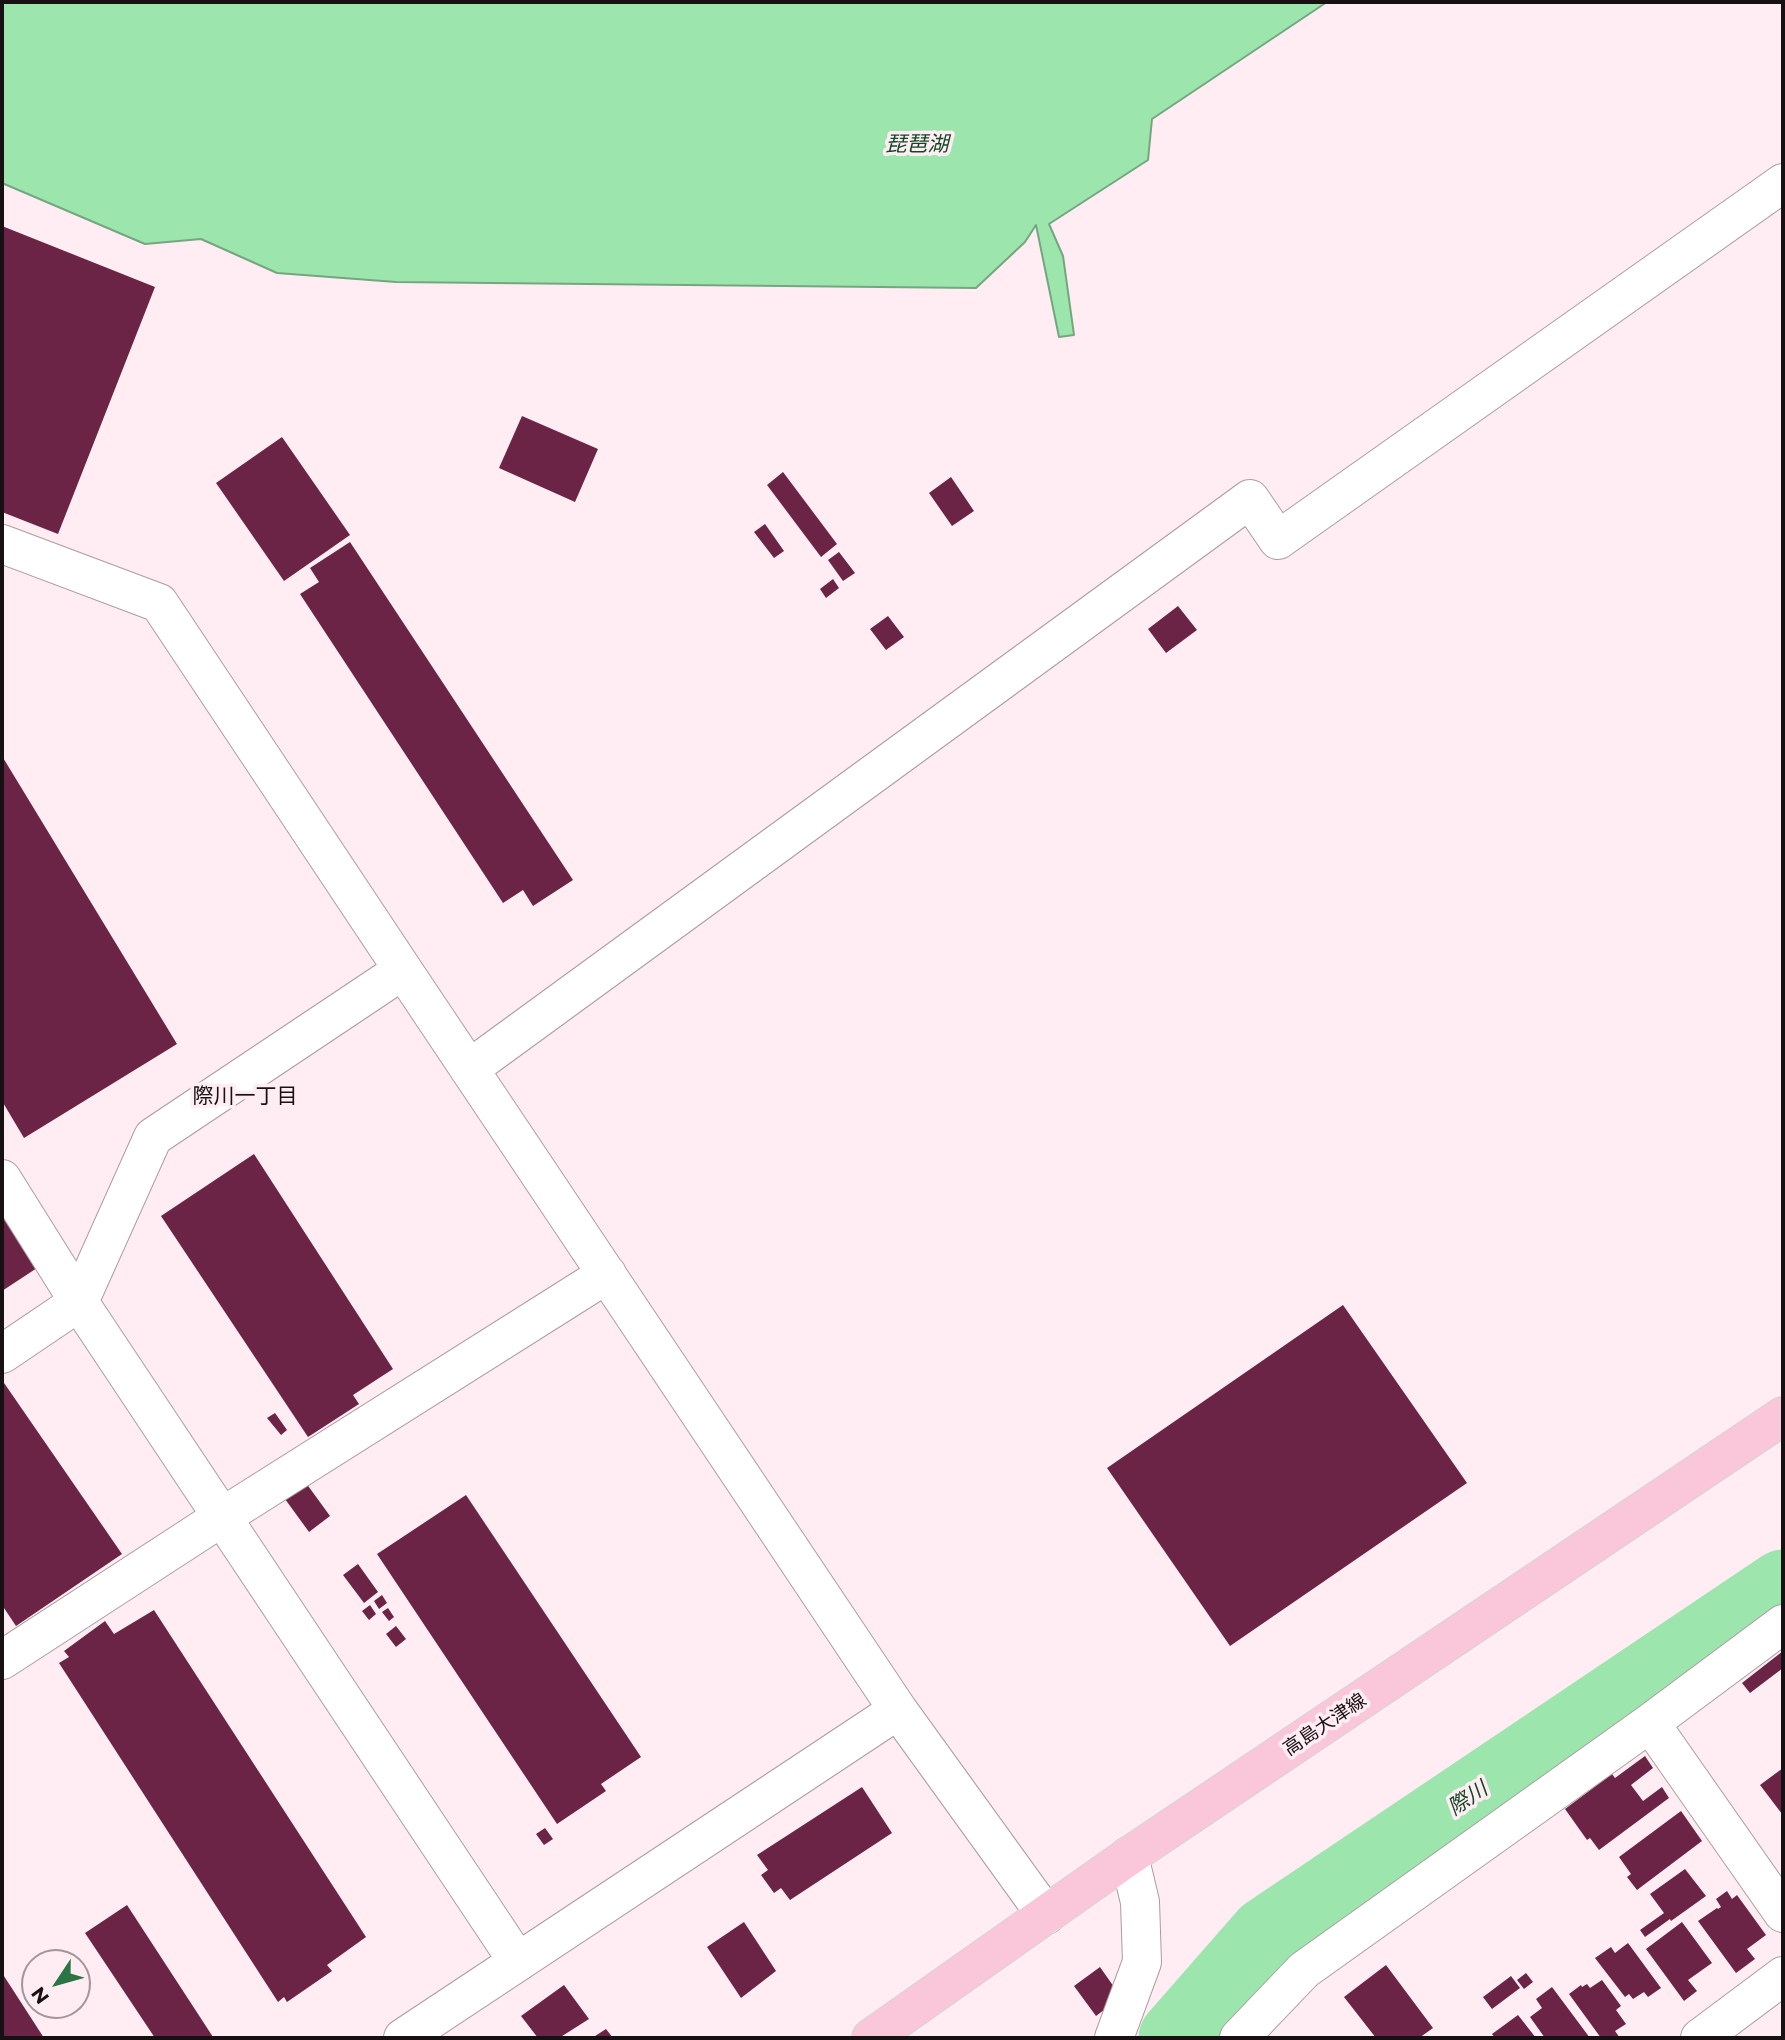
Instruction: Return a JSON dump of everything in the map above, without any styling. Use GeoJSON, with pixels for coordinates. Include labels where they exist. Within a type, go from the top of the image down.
{"type":"FeatureCollection","features":[{"type":"Feature","properties":{"kind":"main road","name":"高島大津線"},"geometry":{"type":"LineString","coordinates":[[871,2038],[1129,1856],[1783,1416]]}},
{"type":"Feature","properties":{"kind":"street"},"geometry":{"type":"LineString","coordinates":[[469,1069],[1250,499],[1278,540],[1783,183]]}},
{"type":"Feature","properties":{"kind":"street"},"geometry":{"type":"LineString","coordinates":[[2,544],[159,603],[898,1710],[1045,1915]]}},
{"type":"Feature","properties":{"kind":"street"},"geometry":{"type":"LineString","coordinates":[[2,1354],[79,1302],[153,1136],[403,970]]}},
{"type":"Feature","properties":{"kind":"street"},"geometry":{"type":"LineString","coordinates":[[2,1178],[79,1302],[518,1962]]}},
{"type":"Feature","properties":{"kind":"street"},"geometry":{"type":"LineString","coordinates":[[2,1660],[607,1273]]}},
{"type":"Feature","properties":{"kind":"street"},"geometry":{"type":"LineString","coordinates":[[1239,2038],[1304,1970],[1650,1723],[1783,1624]]}},
{"type":"Feature","properties":{"kind":"street"},"geometry":{"type":"LineString","coordinates":[[403,2038],[898,1710]]}},
{"type":"Feature","properties":{"kind":"street"},"geometry":{"type":"LineString","coordinates":[[1650,1723],[1783,1913]]}},
{"type":"Feature","properties":{"kind":"street"},"geometry":{"type":"LineString","coordinates":[[1114,2038],[1142,1962],[1140,1902],[1129,1856]]}},
{"type":"Feature","properties":{"kind":"street"},"geometry":{"type":"LineString","coordinates":[[1700,2038],[1783,1976]]}},
{"type":"Feature","properties":{"kind":"water","name":"琵琶湖"},"geometry":{"type":"Polygon","coordinates":[[[2,2],[1327,2],[1152,119],[1148,160],[1049,224],[1063,256],[1074,335],[1059,337],[1036,225],[1025,242],[976,288],[396,282],[277,273],[201,239],[145,244],[2,183],[2,2]]]}},
{"type":"Feature","properties":{"kind":"building"},"geometry":{"type":"Polygon","coordinates":[[[2,226],[155,287],[58,534],[2,512],[2,226]]]}},
{"type":"Feature","properties":{"kind":"building"},"geometry":{"type":"Polygon","coordinates":[[[522,416],[598,449],[575,502],[499,468],[522,416]]]}},
{"type":"Feature","properties":{"kind":"building"},"geometry":{"type":"Polygon","coordinates":[[[282,437],[350,535],[284,581],[216,483],[282,437]]]}},
{"type":"Feature","properties":{"kind":"building"},"geometry":{"type":"Polygon","coordinates":[[[783,472],[837,544],[821,557],[767,485],[783,472]]]}},
{"type":"Feature","properties":{"kind":"building"},"geometry":{"type":"Polygon","coordinates":[[[951,477],[974,511],[952,526],[929,493],[951,477]]]}},
{"type":"Feature","properties":{"kind":"building"},"geometry":{"type":"Polygon","coordinates":[[[765,524],[784,551],[774,558],[754,532],[765,524]]]}},
{"type":"Feature","properties":{"kind":"building"},"geometry":{"type":"Polygon","coordinates":[[[350,542],[573,880],[533,906],[523,890],[503,903],[300,594],[319,582],[310,568],[350,542]]]}},
{"type":"Feature","properties":{"kind":"building"},"geometry":{"type":"Polygon","coordinates":[[[839,552],[855,573],[843,581],[828,560],[839,552]]]}},
{"type":"Feature","properties":{"kind":"building"},"geometry":{"type":"Polygon","coordinates":[[[833,579],[839,588],[826,598],[820,589],[833,579]]]}},
{"type":"Feature","properties":{"kind":"building"},"geometry":{"type":"Polygon","coordinates":[[[1178,606],[1197,630],[1166,653],[1148,629],[1178,606]]]}},
{"type":"Feature","properties":{"kind":"building"},"geometry":{"type":"Polygon","coordinates":[[[888,616],[904,637],[886,650],[870,629],[888,616]]]}},
{"type":"Feature","properties":{"kind":"building"},"geometry":{"type":"Polygon","coordinates":[[[2,756],[177,1044],[24,1138],[2,1101],[2,756]]]}},
{"type":"Feature","properties":{"kind":"building"},"geometry":{"type":"Polygon","coordinates":[[[254,1154],[393,1369],[353,1395],[359,1404],[308,1437],[161,1216],[254,1154]]]}},
{"type":"Feature","properties":{"kind":"building"},"geometry":{"type":"Polygon","coordinates":[[[2,1212],[37,1268],[2,1291],[2,1212]]]}},
{"type":"Feature","properties":{"kind":"building"},"geometry":{"type":"Polygon","coordinates":[[[1343,1305],[1467,1483],[1230,1646],[1107,1468],[1343,1305]]]}},
{"type":"Feature","properties":{"kind":"building"},"geometry":{"type":"Polygon","coordinates":[[[2,1380],[122,1554],[16,1626],[2,1605],[2,1380]]]}},
{"type":"Feature","properties":{"kind":"building"},"geometry":{"type":"Polygon","coordinates":[[[275,1413],[287,1430],[281,1435],[267,1418],[275,1413]]]}},
{"type":"Feature","properties":{"kind":"building"},"geometry":{"type":"Polygon","coordinates":[[[306,1483],[330,1516],[309,1532],[285,1499],[306,1483]]]}},
{"type":"Feature","properties":{"kind":"building"},"geometry":{"type":"Polygon","coordinates":[[[466,1495],[641,1757],[601,1784],[606,1791],[557,1824],[377,1554],[466,1495]]]}},
{"type":"Feature","properties":{"kind":"building"},"geometry":{"type":"Polygon","coordinates":[[[358,1564],[378,1592],[364,1603],[343,1575],[358,1564]]]}},
{"type":"Feature","properties":{"kind":"building"},"geometry":{"type":"Polygon","coordinates":[[[382,1595],[387,1603],[379,1609],[374,1601],[382,1595]]]}},
{"type":"Feature","properties":{"kind":"building"},"geometry":{"type":"Polygon","coordinates":[[[370,1605],[376,1614],[369,1620],[362,1611],[370,1605]]]}},
{"type":"Feature","properties":{"kind":"building"},"geometry":{"type":"Polygon","coordinates":[[[388,1608],[394,1617],[389,1621],[382,1612],[388,1608]]]}},
{"type":"Feature","properties":{"kind":"building"},"geometry":{"type":"Polygon","coordinates":[[[154,1610],[366,1937],[327,1965],[332,1971],[287,2002],[284,1997],[278,2002],[59,1663],[69,1657],[64,1651],[105,1621],[114,1634],[154,1610]]]}},
{"type":"Feature","properties":{"kind":"building"},"geometry":{"type":"Polygon","coordinates":[[[396,1626],[406,1639],[396,1647],[386,1634],[396,1626]]]}},
{"type":"Feature","properties":{"kind":"building"},"geometry":{"type":"Polygon","coordinates":[[[1783,1651],[1783,1668],[1750,1693],[1742,1683],[1783,1651]]]}},
{"type":"Feature","properties":{"kind":"building"},"geometry":{"type":"Polygon","coordinates":[[[1645,1756],[1653,1768],[1631,1785],[1643,1801],[1662,1787],[1669,1798],[1599,1850],[1590,1838],[1587,1840],[1565,1809],[1612,1774],[1615,1778],[1645,1756]]]}},
{"type":"Feature","properties":{"kind":"building"},"geometry":{"type":"Polygon","coordinates":[[[1783,1768],[1783,1812],[1782,1814],[1760,1785],[1783,1768]]]}},
{"type":"Feature","properties":{"kind":"building"},"geometry":{"type":"Polygon","coordinates":[[[862,1787],[892,1833],[790,1900],[781,1888],[774,1893],[761,1875],[768,1870],[757,1855],[862,1787]]]}},
{"type":"Feature","properties":{"kind":"building"},"geometry":{"type":"Polygon","coordinates":[[[1681,1811],[1702,1841],[1637,1890],[1627,1877],[1631,1874],[1619,1857],[1681,1811]]]}},
{"type":"Feature","properties":{"kind":"building"},"geometry":{"type":"Polygon","coordinates":[[[545,1828],[553,1839],[544,1845],[536,1834],[545,1828]]]}},
{"type":"Feature","properties":{"kind":"building"},"geometry":{"type":"Polygon","coordinates":[[[1685,1869],[1706,1896],[1645,1937],[1640,1930],[1664,1913],[1650,1894],[1685,1869]]]}},
{"type":"Feature","properties":{"kind":"building"},"geometry":{"type":"Polygon","coordinates":[[[1727,1891],[1732,1899],[1737,1895],[1766,1935],[1747,1949],[1755,1959],[1736,1973],[1698,1921],[1721,1907],[1716,1899],[1727,1891]]]}},
{"type":"Feature","properties":{"kind":"building"},"geometry":{"type":"Polygon","coordinates":[[[127,1905],[213,2037],[155,2038],[85,1933],[127,1905]]]}},
{"type":"Feature","properties":{"kind":"building"},"geometry":{"type":"Polygon","coordinates":[[[744,1922],[776,1971],[741,1998],[707,1947],[744,1922]]]}},
{"type":"Feature","properties":{"kind":"building"},"geometry":{"type":"Polygon","coordinates":[[[1682,1922],[1712,1963],[1688,1980],[1697,1991],[1684,2001],[1646,1949],[1682,1922]]]}},
{"type":"Feature","properties":{"kind":"building"},"geometry":{"type":"Polygon","coordinates":[[[1628,1943],[1661,1988],[1648,1997],[1644,1992],[1633,1999],[1629,1994],[1625,1997],[1595,1958],[1611,1947],[1615,1953],[1628,1943]]]}},
{"type":"Feature","properties":{"kind":"building"},"geometry":{"type":"Polygon","coordinates":[[[1386,1965],[1433,2028],[1419,2038],[1376,2038],[1344,1997],[1386,1965]]]}},
{"type":"Feature","properties":{"kind":"building"},"geometry":{"type":"Polygon","coordinates":[[[1100,1967],[1121,1997],[1096,2016],[1074,1986],[1100,1967]]]}},
{"type":"Feature","properties":{"kind":"building"},"geometry":{"type":"Polygon","coordinates":[[[2,1973],[21,2002],[21,2019],[32,2019],[44,2038],[2,2038],[2,1973]]]}},
{"type":"Feature","properties":{"kind":"building"},"geometry":{"type":"Polygon","coordinates":[[[1526,1973],[1533,1982],[1524,1989],[1517,1980],[1526,1973]]]}},
{"type":"Feature","properties":{"kind":"building"},"geometry":{"type":"Polygon","coordinates":[[[1511,1976],[1520,1988],[1492,2009],[1483,1997],[1511,1976]]]}},
{"type":"Feature","properties":{"kind":"building"},"geometry":{"type":"Polygon","coordinates":[[[1602,1980],[1621,2006],[1616,2010],[1626,2024],[1615,2031],[1620,2038],[1601,2038],[1569,1994],[1581,1985],[1582,1987],[1587,1984],[1590,1988],[1602,1980]]]}},
{"type":"Feature","properties":{"kind":"building"},"geometry":{"type":"Polygon","coordinates":[[[564,1985],[589,2019],[559,2038],[538,2038],[521,2016],[564,1985]]]}},
{"type":"Feature","properties":{"kind":"building"},"geometry":{"type":"Polygon","coordinates":[[[1552,1987],[1590,2038],[1545,2038],[1530,2017],[1542,2008],[1536,1999],[1552,1987]]]}},
{"type":"Feature","properties":{"kind":"building"},"geometry":{"type":"Polygon","coordinates":[[[1518,2015],[1536,2038],[1495,2038],[1492,2034],[1518,2015]]]}},
{"type":"Feature","properties":{"kind":"building"},"geometry":{"type":"Polygon","coordinates":[[[606,2029],[613,2038],[592,2038],[606,2029]]]}},
{"type":"Feature","properties":{"kind":"waterway","name":"際川"},"geometry":{"type":"LineString","coordinates":[[1176,2038],[1267,1934],[1783,1587]]}},
{"type":"Feature","properties":{"kind":"district","name":"際川一丁目"},"geometry":{"type":"Point","coordinates":[245,1097]}}]}
